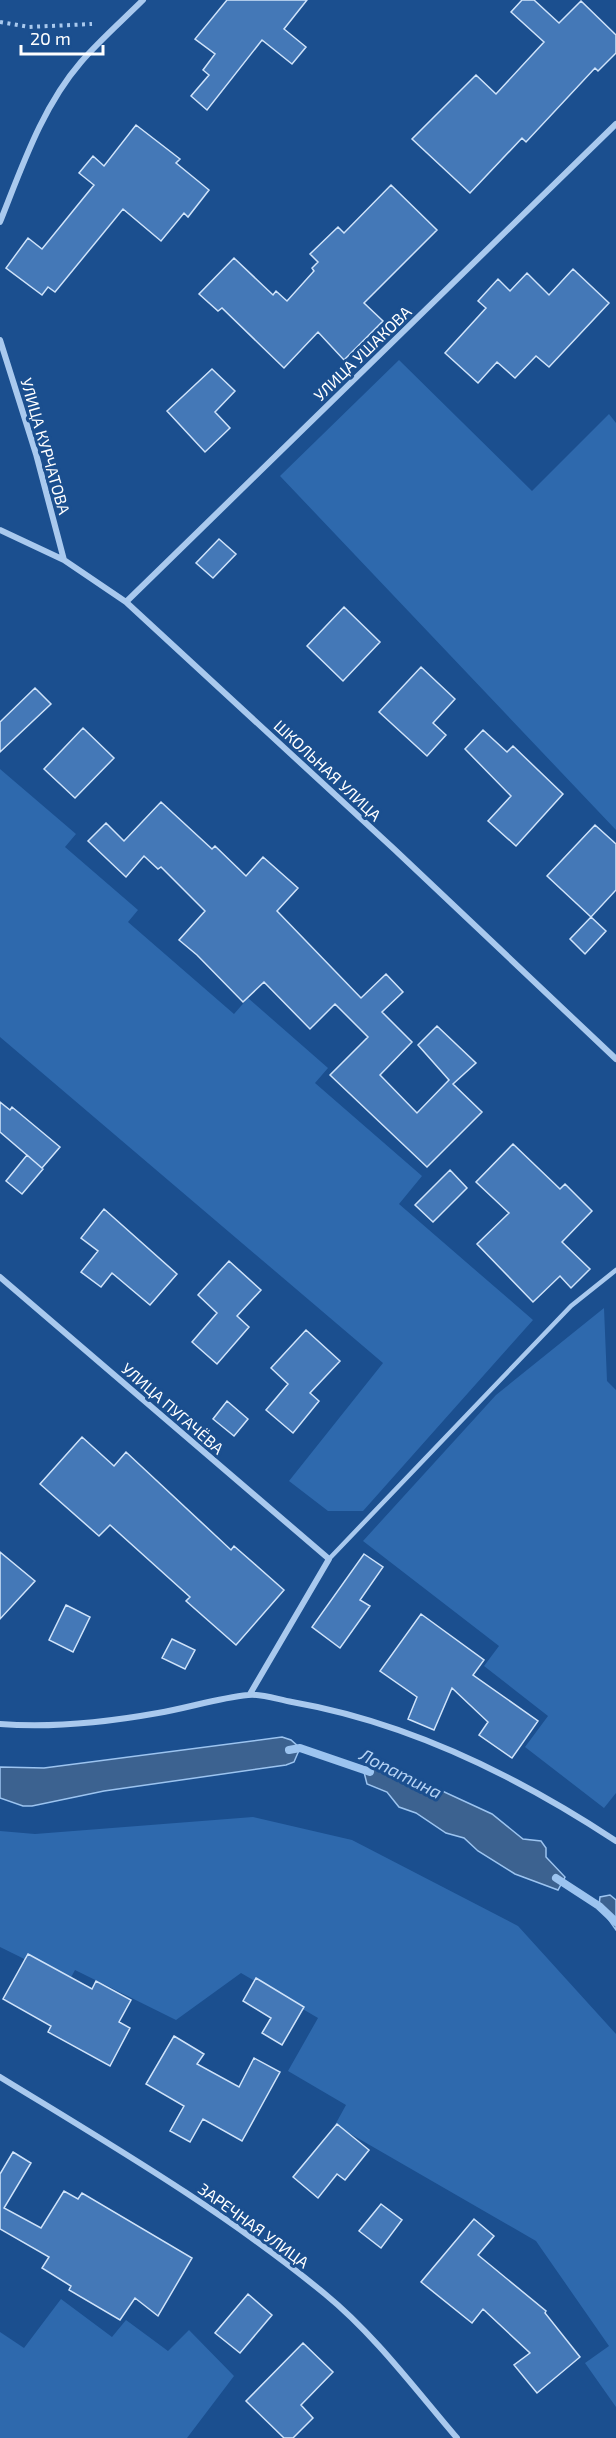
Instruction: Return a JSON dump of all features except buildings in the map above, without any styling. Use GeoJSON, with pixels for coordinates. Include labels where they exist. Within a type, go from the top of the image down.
{"type":"FeatureCollection","features":[{"type":"Feature","properties":{"kind":"street"},"geometry":{"type":"LineString","coordinates":[[0,222],[28,152],[53,101],[81,62],[143,0]]}},
{"type":"Feature","properties":{"kind":"street","name":"УЛИЦА УШАКОВА"},"geometry":{"type":"LineString","coordinates":[[126,602],[616,124]]}},
{"type":"Feature","properties":{"kind":"street","name":"УЛИЦА КУРЧАТОВА"},"geometry":{"type":"LineString","coordinates":[[0,340],[36,454],[64,560]]}},
{"type":"Feature","properties":{"kind":"street","name":"ШКОЛЬНАЯ УЛИЦА"},"geometry":{"type":"LineString","coordinates":[[0,530],[64,560],[126,602],[394,849],[616,1059]]}},
{"type":"Feature","properties":{"kind":"street","name":"УЛИЦА ПУГАЧЁВА"},"geometry":{"type":"LineString","coordinates":[[0,1277],[329,1559]]}},
{"type":"Feature","properties":{"kind":"street"},"geometry":{"type":"LineString","coordinates":[[250,1694],[329,1559]]}},
{"type":"Feature","properties":{"kind":"street"},"geometry":{"type":"LineString","coordinates":[[0,1724],[62,1724],[157,1714],[250,1694],[382,1723],[485,1768],[566,1808],[616,1841]]}},
{"type":"Feature","properties":{"kind":"street","name":"ЗАРЕЧНАЯ УЛИЦА"},"geometry":{"type":"LineString","coordinates":[[0,2077],[158,2174],[257,2242],[327,2295],[377,2344],[457,2438]]}},
{"type":"Feature","properties":{"kind":"lane"},"geometry":{"type":"LineString","coordinates":[[329,1559],[571,1306],[616,1270]]}},
{"type":"Feature","properties":{"kind":"path"},"geometry":{"type":"LineString","coordinates":[[0,22],[29,27],[69,27],[123,20]]}},
{"type":"Feature","properties":{"kind":"shaded area"},"geometry":{"type":"Polygon","coordinates":[[[399,360],[532,491],[609,414],[616,423],[616,830],[280,476],[399,360]]]}},
{"type":"Feature","properties":{"kind":"shaded area"},"geometry":{"type":"Polygon","coordinates":[[[0,769],[76,834],[65,847],[138,910],[128,922],[234,1014],[248,998],[328,1068],[315,1083],[422,1176],[399,1204],[533,1320],[363,1511],[328,1511],[289,1481],[383,1363],[0,1037],[0,769]]]}},
{"type":"Feature","properties":{"kind":"shaded area"},"geometry":{"type":"Polygon","coordinates":[[[604,1308],[607,1381],[616,1390],[616,1793],[604,1808],[525,1747],[548,1716],[484,1666],[499,1646],[363,1541],[496,1395],[604,1308]]]}},
{"type":"Feature","properties":{"kind":"shaded area"},"geometry":{"type":"Polygon","coordinates":[[[253,1817],[352,1840],[518,1926],[616,2034],[616,2407],[585,2363],[609,2346],[536,2241],[335,2125],[346,2105],[288,2071],[318,2018],[241,1973],[176,2020],[75,1970],[69,1981],[0,1947],[0,1831],[35,1834],[253,1817]]]}},
{"type":"Feature","properties":{"kind":"shaded area"},"geometry":{"type":"Polygon","coordinates":[[[61,2299],[112,2337],[126,2320],[168,2351],[189,2330],[234,2376],[187,2438],[0,2438],[0,2332],[24,2348],[61,2299]]]}},
{"type":"Feature","properties":{"kind":"water"},"geometry":{"type":"Polygon","coordinates":[[[282,1737],[291,1740],[300,1748],[294,1762],[286,1765],[104,1791],[32,1806],[23,1806],[0,1798],[0,1767],[44,1768],[282,1737]]]}},
{"type":"Feature","properties":{"kind":"water"},"geometry":{"type":"Polygon","coordinates":[[[369,1764],[388,1766],[492,1814],[523,1839],[541,1841],[546,1848],[546,1857],[565,1877],[558,1890],[515,1874],[478,1851],[464,1838],[446,1833],[416,1813],[399,1807],[387,1792],[367,1784],[363,1768],[369,1764]]]}},
{"type":"Feature","properties":{"kind":"water"},"geometry":{"type":"Polygon","coordinates":[[[610,1895],[616,1900],[616,1930],[599,1906],[600,1897],[610,1895]]]}},
{"type":"Feature","properties":{"kind":"waterway","name":"Лопатина"},"geometry":{"type":"LineString","coordinates":[[289,1750],[300,1748],[370,1772]]}},
{"type":"Feature","properties":{"kind":"waterway","name":"Лопатина"},"geometry":{"type":"LineString","coordinates":[[556,1878],[599,1906],[616,1922]]}}]}
